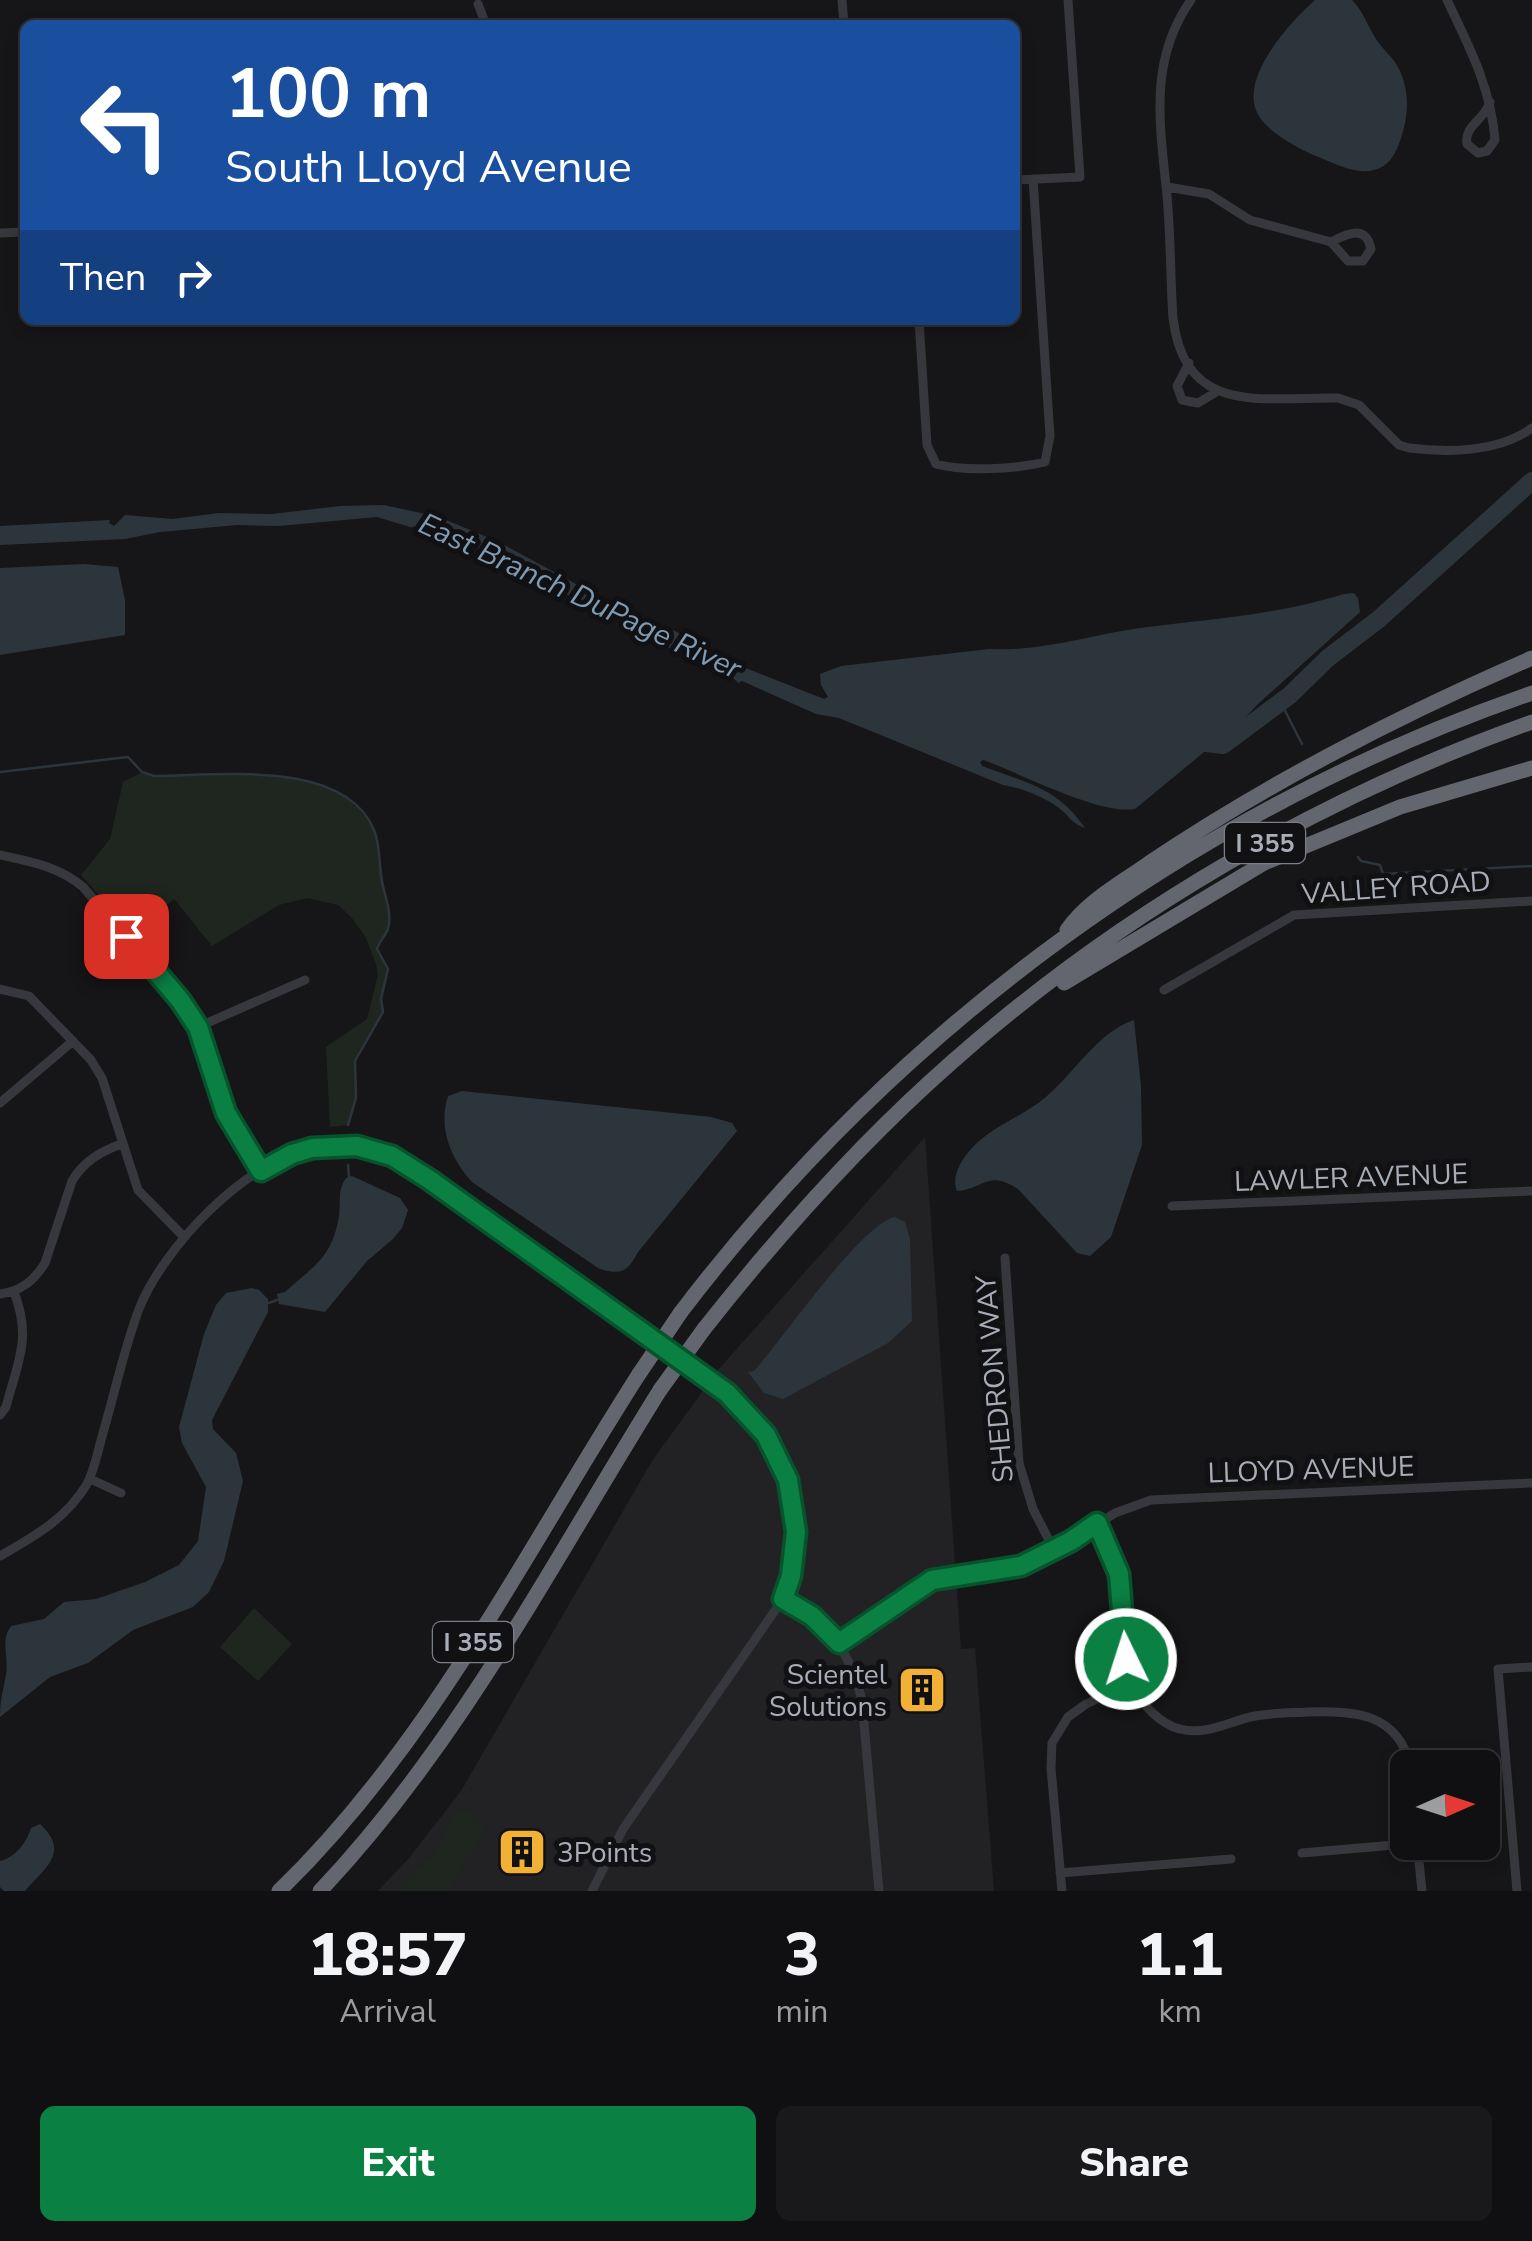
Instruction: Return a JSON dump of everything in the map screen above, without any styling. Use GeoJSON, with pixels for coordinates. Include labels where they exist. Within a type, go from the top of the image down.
{"type":"FeatureCollection","features":[{"type":"Feature","properties":{"kind":"highway"},"geometry":{"type":"LineString","coordinates":[[1062,937],[1078,914],[1224,816],[1463,688],[1532,658]]}},
{"type":"Feature","properties":{"kind":"highway","name":"I 355"},"geometry":{"type":"LineString","coordinates":[[279,1891],[351,1814],[444,1691],[573,1476],[681,1312],[759,1216],[857,1112],[943,1031],[1062,937],[1183,856],[1363,760],[1532,692]]}},
{"type":"Feature","properties":{"kind":"highway","name":"I 355"},"geometry":{"type":"LineString","coordinates":[[320,1891],[410,1786],[459,1717],[660,1390],[704,1328],[782,1233],[881,1129],[950,1063],[1020,1005],[1150,911],[1290,828],[1430,762],[1532,722]]}},
{"type":"Feature","properties":{"kind":"highway"},"geometry":{"type":"LineString","coordinates":[[1020,1005],[1264,863],[1400,808],[1532,768]]}},
{"type":"Feature","properties":{"kind":"street"},"geometry":{"type":"LineString","coordinates":[[1020,180],[1080,176],[1068,0]]}},
{"type":"Feature","properties":{"kind":"street"},"geometry":{"type":"LineString","coordinates":[[1191,0],[1171,34],[1160,74],[1160,132],[1174,327],[1189,364],[1218,391],[1253,400],[1345,399],[1359,405],[1399,446],[1409,448],[1490,446],[1514,441],[1532,428]]}},
{"type":"Feature","properties":{"kind":"street"},"geometry":{"type":"LineString","coordinates":[[1448,0],[1484,78],[1490,102],[1496,140],[1488,151],[1478,153],[1467,144],[1466,134],[1481,120],[1490,102]]}},
{"type":"Feature","properties":{"kind":"street"},"geometry":{"type":"LineString","coordinates":[[478,4],[484,20]]}},
{"type":"Feature","properties":{"kind":"street"},"geometry":{"type":"LineString","coordinates":[[919,325],[928,450],[936,464],[954,469],[1045,462],[1050,441],[1033,179]]}},
{"type":"Feature","properties":{"kind":"street"},"geometry":{"type":"LineString","coordinates":[[1166,187],[1209,194],[1250,220],[1331,242]]}},
{"type":"Feature","properties":{"kind":"street"},"geometry":{"type":"LineString","coordinates":[[1189,364],[1177,386],[1182,400],[1198,403],[1218,391]]}},
{"type":"Feature","properties":{"kind":"street"},"geometry":{"type":"LineString","coordinates":[[0,856],[56,868],[83,886],[168,985],[198,1027],[226,1113],[261,1171]]}},
{"type":"Feature","properties":{"kind":"street","name":"VALLEY ROAD"},"geometry":{"type":"LineString","coordinates":[[1164,990],[1294,915],[1532,901]]}},
{"type":"Feature","properties":{"kind":"street"},"geometry":{"type":"LineString","coordinates":[[198,1027],[305,980]]}},
{"type":"Feature","properties":{"kind":"street"},"geometry":{"type":"LineString","coordinates":[[0,989],[29,996],[102,1078],[138,1190],[183,1236]]}},
{"type":"Feature","properties":{"kind":"street"},"geometry":{"type":"LineString","coordinates":[[0,1103],[73,1041]]}},
{"type":"Feature","properties":{"kind":"street"},"geometry":{"type":"LineString","coordinates":[[0,1294],[14,1292],[38,1274],[79,1170],[102,1152],[121,1144]]}},
{"type":"Feature","properties":{"kind":"street"},"geometry":{"type":"LineString","coordinates":[[0,1556],[71,1508],[90,1479],[138,1312],[156,1273],[183,1236],[261,1171],[292,1154],[312,1148],[357,1146],[392,1156],[746,1410],[771,1442],[784,1467],[794,1504],[796,1532],[791,1576],[783,1599],[624,1829],[592,1891]]}},
{"type":"Feature","properties":{"kind":"street","name":"LAWLER AVENUE"},"geometry":{"type":"LineString","coordinates":[[1172,1206],[1532,1192]]}},
{"type":"Feature","properties":{"kind":"street","name":"SHEDRON WAY"},"geometry":{"type":"LineString","coordinates":[[1005,1258],[1020,1463],[1033,1509],[1054,1550]]}},
{"type":"Feature","properties":{"kind":"street"},"geometry":{"type":"LineString","coordinates":[[0,1415],[6,1406],[24,1339],[22,1310],[14,1292]]}},
{"type":"Feature","properties":{"kind":"street"},"geometry":{"type":"LineString","coordinates":[[90,1479],[121,1493]]}},
{"type":"Feature","properties":{"kind":"street","name":"LLOYD AVENUE"},"geometry":{"type":"LineString","coordinates":[[839,1643],[932,1580],[1021,1566],[1133,1505],[1168,1497],[1532,1483]]}},
{"type":"Feature","properties":{"kind":"street"},"geometry":{"type":"LineString","coordinates":[[1097,1523],[1119,1574],[1129,1685],[1144,1705],[1170,1726],[1186,1731],[1212,1730],[1265,1714],[1360,1712],[1389,1728],[1404,1750]]}},
{"type":"Feature","properties":{"kind":"street"},"geometry":{"type":"LineString","coordinates":[[783,1599],[812,1616],[839,1643],[857,1679],[879,1891]]}},
{"type":"Feature","properties":{"kind":"street"},"geometry":{"type":"LineString","coordinates":[[1516,1891],[1498,1670],[1532,1667]]}},
{"type":"Feature","properties":{"kind":"street"},"geometry":{"type":"LineString","coordinates":[[1062,1891],[1052,1744],[1068,1718],[1086,1704],[1129,1685]]}},
{"type":"Feature","properties":{"kind":"street"},"geometry":{"type":"LineString","coordinates":[[1302,1853],[1390,1845]]}},
{"type":"Feature","properties":{"kind":"street"},"geometry":{"type":"LineString","coordinates":[[1060,1873],[1231,1858]]}},
{"type":"Feature","properties":{"kind":"street"},"geometry":{"type":"LineString","coordinates":[[1419,1860],[1422,1891]]}},
{"type":"Feature","properties":{"kind":"shaded area"},"geometry":{"type":"Polygon","coordinates":[[[142,772],[154,776],[246,773],[307,781],[334,791],[358,808],[376,833],[389,916],[387,930],[377,945],[388,969],[381,999],[383,1012],[355,1061],[356,1098],[348,1125],[330,1127],[326,1047],[367,1019],[378,974],[365,936],[338,905],[307,898],[279,905],[212,946],[174,899],[133,933],[81,875],[110,839],[123,782],[142,772]]]}},
{"type":"Feature","properties":{"kind":"shaded area"},"geometry":{"type":"Polygon","coordinates":[[[925,1137],[961,1649],[975,1648],[994,1891],[378,1891],[461,1791],[652,1461],[718,1370],[925,1137]]]}},
{"type":"Feature","properties":{"kind":"shaded area"},"geometry":{"type":"Polygon","coordinates":[[[254,1608],[292,1644],[258,1681],[220,1647],[254,1608]]]}},
{"type":"Feature","properties":{"kind":"shaded area"},"geometry":{"type":"Polygon","coordinates":[[[461,1810],[471,1812],[486,1828],[448,1891],[397,1891],[399,1884],[435,1852],[461,1810]]]}},
{"type":"Feature","properties":{"kind":"water"},"geometry":{"type":"Polygon","coordinates":[[[1315,0],[1352,0],[1403,78],[1407,107],[1402,135],[1393,157],[1379,169],[1352,170],[1308,152],[1273,131],[1256,110],[1256,81],[1262,65],[1282,35],[1315,0]]]}},
{"type":"Feature","properties":{"kind":"water"},"geometry":{"type":"Polygon","coordinates":[[[384,505],[439,517],[499,542],[611,603],[677,632],[703,651],[824,699],[828,697],[820,674],[841,666],[1046,646],[1140,628],[1268,612],[1344,594],[1354,593],[1360,612],[1258,704],[1244,719],[1235,744],[1221,743],[1209,748],[1135,809],[1081,800],[980,762],[1052,795],[1085,828],[1053,804],[1018,788],[839,718],[816,714],[742,681],[738,683],[461,540],[423,526],[410,527],[377,517],[279,526],[237,525],[125,539],[0,545],[0,526],[110,520],[114,526],[125,515],[173,519],[218,513],[272,514],[384,505]]]}},
{"type":"Feature","properties":{"kind":"water"},"geometry":{"type":"Polygon","coordinates":[[[84,564],[118,567],[125,600],[125,635],[0,655],[0,568],[84,564]]]}},
{"type":"Feature","properties":{"kind":"water"},"geometry":{"type":"Polygon","coordinates":[[[1134,1020],[1142,1145],[1111,1237],[1090,1256],[1077,1253],[1008,1183],[993,1180],[957,1191],[958,1169],[979,1141],[1038,1103],[1109,1033],[1134,1020]]]}},
{"type":"Feature","properties":{"kind":"water"},"geometry":{"type":"Polygon","coordinates":[[[462,1091],[711,1117],[732,1123],[737,1131],[631,1264],[612,1272],[598,1268],[464,1173],[448,1142],[444,1119],[448,1096],[462,1091]]]}},
{"type":"Feature","properties":{"kind":"water"},"geometry":{"type":"Polygon","coordinates":[[[352,1176],[400,1198],[408,1210],[402,1228],[367,1261],[325,1312],[279,1304],[277,1294],[285,1292],[313,1268],[332,1242],[341,1187],[352,1176]]]}},
{"type":"Feature","properties":{"kind":"water"},"geometry":{"type":"Polygon","coordinates":[[[895,1217],[905,1222],[910,1239],[912,1321],[888,1343],[783,1399],[764,1393],[748,1372],[754,1371],[843,1261],[880,1224],[895,1217]]]}},
{"type":"Feature","properties":{"kind":"water"},"geometry":{"type":"Polygon","coordinates":[[[252,1288],[268,1299],[268,1312],[212,1420],[213,1429],[236,1453],[243,1481],[224,1561],[209,1592],[193,1607],[133,1630],[88,1663],[50,1677],[0,1717],[7,1668],[6,1637],[11,1626],[44,1619],[64,1602],[96,1599],[145,1582],[179,1565],[198,1541],[206,1487],[182,1443],[179,1427],[204,1334],[216,1305],[226,1293],[252,1288]]]}},
{"type":"Feature","properties":{"kind":"water"},"geometry":{"type":"Polygon","coordinates":[[[40,1824],[53,1843],[51,1860],[25,1891],[4,1891],[0,1887],[0,1861],[15,1853],[31,1828],[40,1824]]]}},
{"type":"Feature","properties":{"kind":"waterway","name":"East Branch DuPage River"},"geometry":{"type":"LineString","coordinates":[[1199,742],[1223,745],[1290,695],[1532,481]]}},
{"type":"Feature","properties":{"kind":"waterway"},"geometry":{"type":"LineString","coordinates":[[1280,701],[1302,744]]}},
{"type":"Feature","properties":{"kind":"waterway"},"geometry":{"type":"LineString","coordinates":[[0,772],[128,757],[142,772],[154,776],[243,774],[308,781],[336,791],[359,807],[377,841],[389,916],[388,929],[377,949],[388,969],[381,999],[383,1012],[355,1061],[356,1098],[348,1125]]}},
{"type":"Feature","properties":{"kind":"waterway"},"geometry":{"type":"LineString","coordinates":[[1358,857],[1380,865],[1383,874],[1532,866]]}},
{"type":"Feature","properties":{"kind":"waterway"},"geometry":{"type":"LineString","coordinates":[[348,1165],[349,1177]]}},
{"type":"Feature","properties":{"kind":"waterway"},"geometry":{"type":"LineString","coordinates":[[269,1303],[277,1300]]}},
{"type":"Feature","properties":{"kind":"place","name":"Scientel Solutions"},"geometry":{"type":"Point","coordinates":[922,1690]}},
{"type":"Feature","properties":{"kind":"place","name":"3Points"},"geometry":{"type":"Point","coordinates":[522,1852]}},
{"type":"Feature","properties":{"kind":"route"},"geometry":{"type":"LineString","coordinates":[[126,936],[198,1027],[226,1113],[261,1171],[312,1148],[357,1146],[392,1156],[614,1310],[746,1410],[778,1454],[794,1504],[795,1555],[783,1599],[826,1627],[839,1643],[932,1580],[1021,1566],[1097,1523],[1119,1574],[1126,1659]]}}]}
